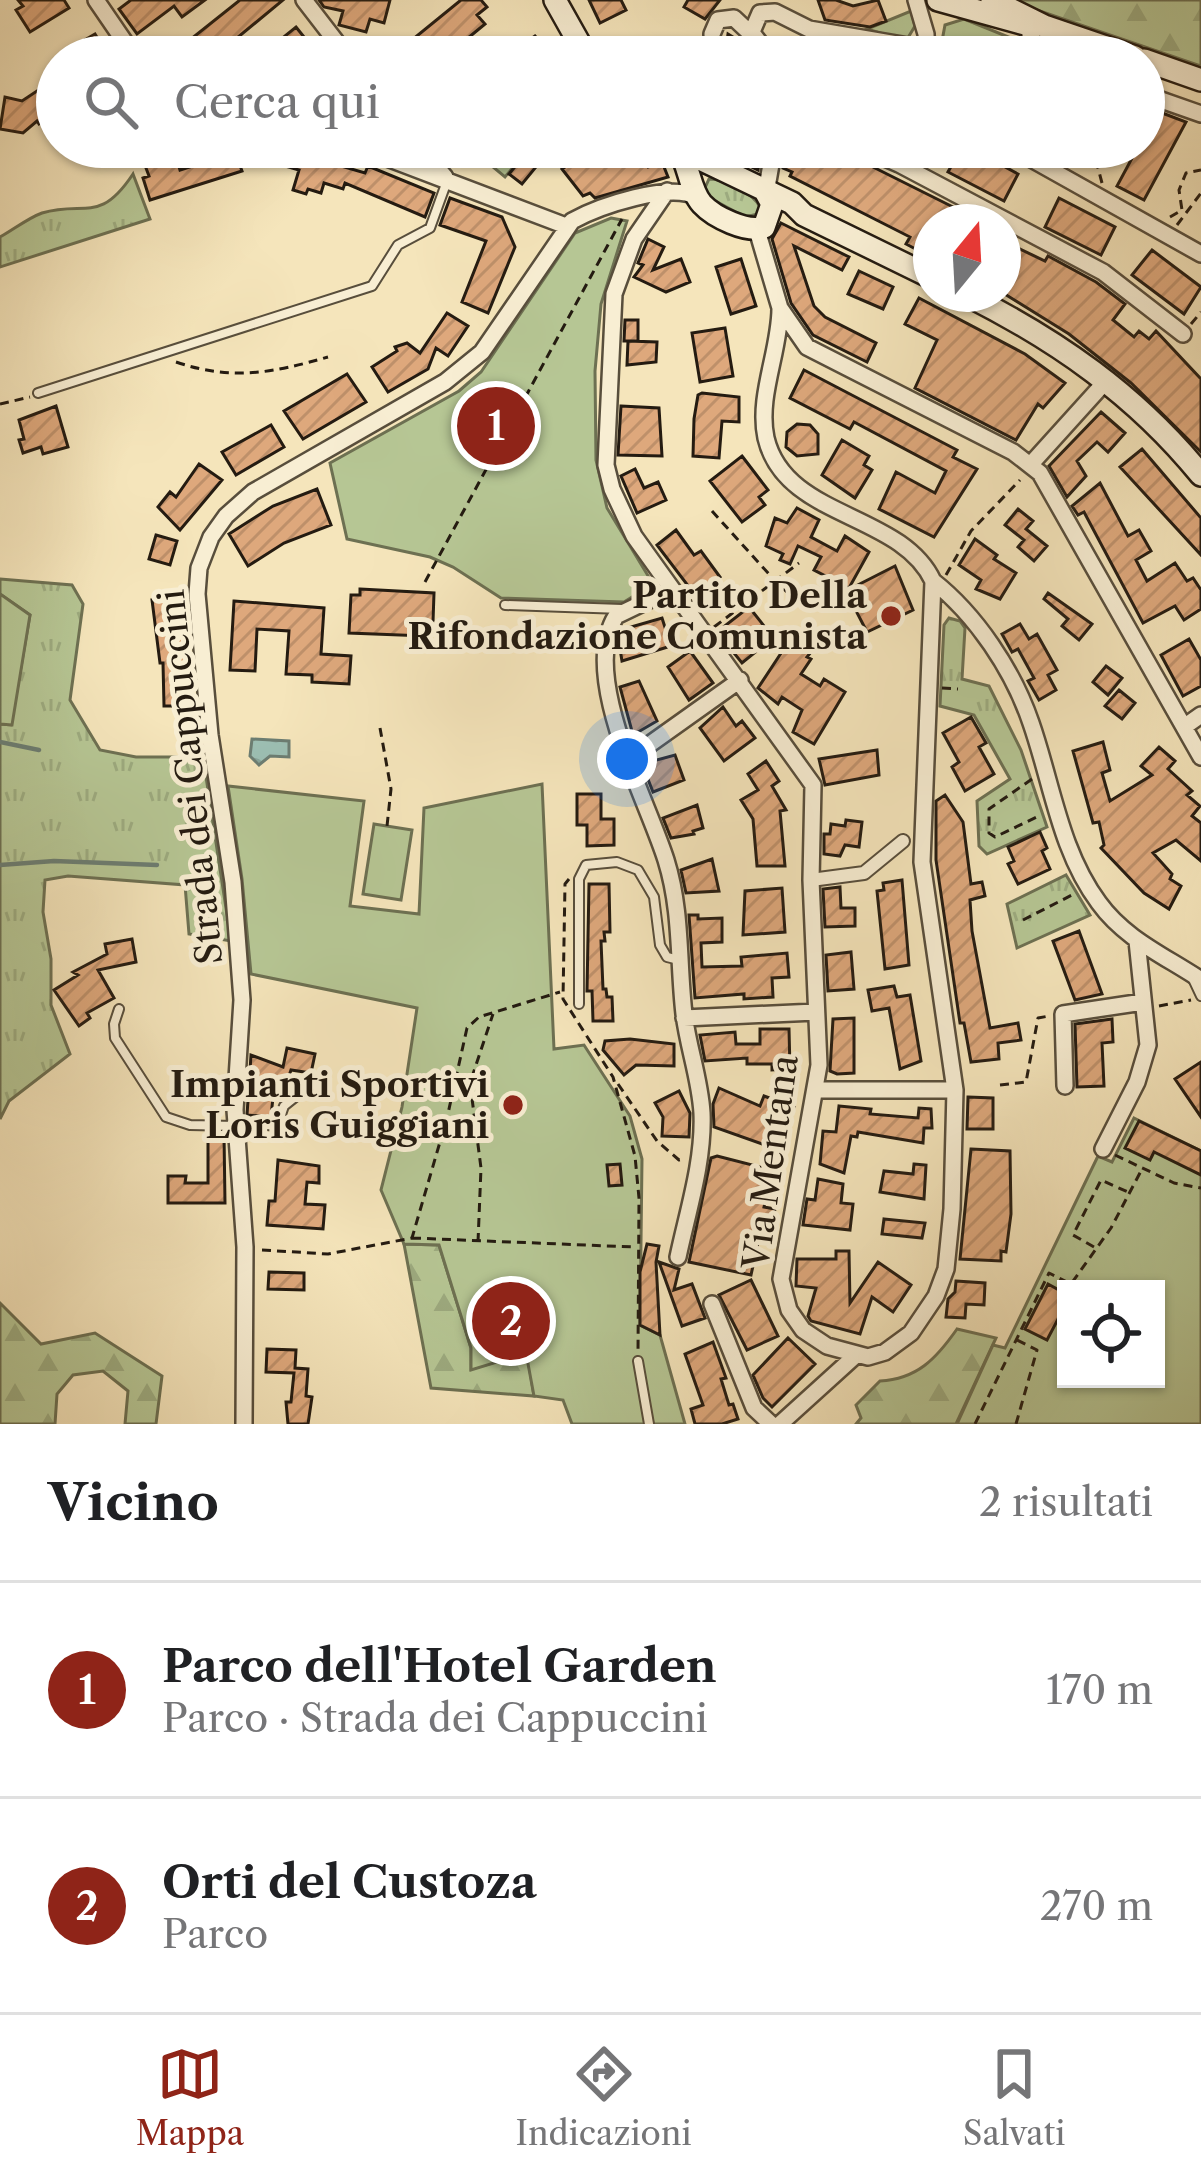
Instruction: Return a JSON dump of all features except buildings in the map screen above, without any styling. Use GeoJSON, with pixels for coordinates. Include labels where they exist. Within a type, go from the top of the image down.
{"type":"FeatureCollection","features":[{"type":"Feature","properties":{"kind":"main road"},"geometry":{"type":"LineString","coordinates":[[555,0],[575,36]]}},
{"type":"Feature","properties":{"kind":"main road"},"geometry":{"type":"LineString","coordinates":[[992,0],[1034,21]]}},
{"type":"Feature","properties":{"kind":"main road"},"geometry":{"type":"LineString","coordinates":[[927,3],[969,6],[1076,36]]}},
{"type":"Feature","properties":{"kind":"main road"},"geometry":{"type":"LineString","coordinates":[[1165,67],[1201,80]]}},
{"type":"Feature","properties":{"kind":"main road"},"geometry":{"type":"LineString","coordinates":[[685,168],[706,208],[764,212],[792,203],[804,215],[913,268]]}},
{"type":"Feature","properties":{"kind":"main road"},"geometry":{"type":"LineString","coordinates":[[696,194],[703,175],[718,169],[764,212]]}},
{"type":"Feature","properties":{"kind":"main road"},"geometry":{"type":"LineString","coordinates":[[1000,312],[1036,330],[1106,381],[1152,419],[1201,475]]}},
{"type":"Feature","properties":{"kind":"street"},"geometry":{"type":"LineString","coordinates":[[96,0],[121,36]]}},
{"type":"Feature","properties":{"kind":"street"},"geometry":{"type":"LineString","coordinates":[[304,0],[332,36]]}},
{"type":"Feature","properties":{"kind":"street"},"geometry":{"type":"LineString","coordinates":[[926,36],[927,3]]}},
{"type":"Feature","properties":{"kind":"street"},"geometry":{"type":"LineString","coordinates":[[932,36],[945,13],[969,6]]}},
{"type":"Feature","properties":{"kind":"street"},"geometry":{"type":"LineString","coordinates":[[752,33],[760,13],[768,11],[801,27],[857,36]]}},
{"type":"Feature","properties":{"kind":"street"},"geometry":{"type":"LineString","coordinates":[[712,36],[721,19],[734,18],[754,36]]}},
{"type":"Feature","properties":{"kind":"street"},"geometry":{"type":"LineString","coordinates":[[1031,36],[1034,21]]}},
{"type":"Feature","properties":{"kind":"street"},"geometry":{"type":"LineString","coordinates":[[1165,102],[1201,115]]}},
{"type":"Feature","properties":{"kind":"street"},"geometry":{"type":"LineString","coordinates":[[427,168],[566,226],[592,212],[667,191],[696,194]]}},
{"type":"Feature","properties":{"kind":"street"},"geometry":{"type":"LineString","coordinates":[[437,168],[447,180]]}},
{"type":"Feature","properties":{"kind":"street"},"geometry":{"type":"LineString","coordinates":[[771,168],[764,212],[779,308],[765,401],[770,450],[786,476],[802,490],[907,550],[939,578],[1003,664],[1029,718],[1078,868],[1108,916],[1137,941],[1195,976]]}},
{"type":"Feature","properties":{"kind":"street"},"geometry":{"type":"LineString","coordinates":[[907,168],[1103,272],[1187,329]]}},
{"type":"Feature","properties":{"kind":"street"},"geometry":{"type":"LineString","coordinates":[[1047,168],[1201,254]]}},
{"type":"Feature","properties":{"kind":"street","name":"Via Mentana"},"geometry":{"type":"LineString","coordinates":[[667,191],[643,223],[617,281],[608,348],[608,476],[634,536],[812,785],[817,1090],[781,1280],[789,1310],[803,1330],[855,1356]]}},
{"type":"Feature","properties":{"kind":"street","name":"Strada dei Cappuccini"},"geometry":{"type":"LineString","coordinates":[[244,1424],[245,1258],[236,1124],[242,1000],[196,594],[204,553],[226,516],[254,492],[475,360],[566,226]]}},
{"type":"Feature","properties":{"kind":"street"},"geometry":{"type":"LineString","coordinates":[[779,308],[815,353],[1005,447],[1050,488],[1201,757]]}},
{"type":"Feature","properties":{"kind":"street"},"geometry":{"type":"LineString","coordinates":[[772,372],[791,353],[815,353]]}},
{"type":"Feature","properties":{"kind":"street"},"geometry":{"type":"LineString","coordinates":[[1026,471],[1106,381]]}},
{"type":"Feature","properties":{"kind":"street"},"geometry":{"type":"LineString","coordinates":[[780,1424],[855,1356],[878,1355],[899,1343],[929,1308],[941,1283],[952,1209],[955,1090],[922,862],[939,578]]}},
{"type":"Feature","properties":{"kind":"street"},"geometry":{"type":"LineString","coordinates":[[672,589],[624,610],[610,628],[607,677],[609,704],[675,894],[684,1018],[702,1116],[698,1164],[678,1257]]}},
{"type":"Feature","properties":{"kind":"street"},"geometry":{"type":"LineString","coordinates":[[629,759],[740,680]]}},
{"type":"Feature","properties":{"kind":"street"},"geometry":{"type":"LineString","coordinates":[[1184,727],[1201,715]]}},
{"type":"Feature","properties":{"kind":"street"},"geometry":{"type":"LineString","coordinates":[[811,880],[864,873],[903,841]]}},
{"type":"Feature","properties":{"kind":"street"},"geometry":{"type":"LineString","coordinates":[[1103,1149],[1144,1062],[1149,1035],[1137,941]]}},
{"type":"Feature","properties":{"kind":"street"},"geometry":{"type":"LineString","coordinates":[[1065,1086],[1063,1014],[1144,1005]]}},
{"type":"Feature","properties":{"kind":"street"},"geometry":{"type":"LineString","coordinates":[[684,1018],[815,1012]]}},
{"type":"Feature","properties":{"kind":"street"},"geometry":{"type":"LineString","coordinates":[[817,1090],[955,1090]]}},
{"type":"Feature","properties":{"kind":"street"},"geometry":{"type":"LineString","coordinates":[[712,1304],[754,1408],[771,1424]]}},
{"type":"Feature","properties":{"kind":"lane"},"geometry":{"type":"LineString","coordinates":[[38,394],[371,286],[398,245],[428,231],[447,180]]}},
{"type":"Feature","properties":{"kind":"lane"},"geometry":{"type":"LineString","coordinates":[[505,605],[624,610]]}},
{"type":"Feature","properties":{"kind":"lane"},"geometry":{"type":"LineString","coordinates":[[579,1004],[579,879],[581,868],[589,864],[617,862],[636,868],[656,902],[661,948],[667,957],[680,960]]}},
{"type":"Feature","properties":{"kind":"lane"},"geometry":{"type":"LineString","coordinates":[[1195,976],[1196,998]]}},
{"type":"Feature","properties":{"kind":"lane"},"geometry":{"type":"LineString","coordinates":[[119,1010],[116,1038],[166,1117],[181,1124],[277,1126],[284,1106],[309,1086]]}},
{"type":"Feature","properties":{"kind":"lane"},"geometry":{"type":"LineString","coordinates":[[638,1361],[649,1424]]}},
{"type":"Feature","properties":{"kind":"path"},"geometry":{"type":"LineString","coordinates":[[1098,168],[1105,188]]}},
{"type":"Feature","properties":{"kind":"path"},"geometry":{"type":"LineString","coordinates":[[1162,220],[1181,213],[1179,190],[1184,177],[1189,171],[1201,170]]}},
{"type":"Feature","properties":{"kind":"path"},"geometry":{"type":"LineString","coordinates":[[1175,227],[1201,193]]}},
{"type":"Feature","properties":{"kind":"path"},"geometry":{"type":"LineString","coordinates":[[425,582],[622,219]]}},
{"type":"Feature","properties":{"kind":"path"},"geometry":{"type":"LineString","coordinates":[[1187,329],[1201,312]]}},
{"type":"Feature","properties":{"kind":"path"},"geometry":{"type":"LineString","coordinates":[[152,354],[203,371],[240,376],[328,357]]}},
{"type":"Feature","properties":{"kind":"path"},"geometry":{"type":"LineString","coordinates":[[0,404],[38,394]]}},
{"type":"Feature","properties":{"kind":"path"},"geometry":{"type":"LineString","coordinates":[[939,578],[971,531],[1026,471]]}},
{"type":"Feature","properties":{"kind":"path"},"geometry":{"type":"LineString","coordinates":[[712,511],[804,607]]}},
{"type":"Feature","properties":{"kind":"path"},"geometry":{"type":"LineString","coordinates":[[705,634],[799,563]]}},
{"type":"Feature","properties":{"kind":"path"},"geometry":{"type":"LineString","coordinates":[[940,688],[958,689]]}},
{"type":"Feature","properties":{"kind":"path"},"geometry":{"type":"LineString","coordinates":[[380,728],[391,789],[387,826]]}},
{"type":"Feature","properties":{"kind":"path"},"geometry":{"type":"LineString","coordinates":[[1034,778],[989,809],[989,833],[995,837],[1049,812]]}},
{"type":"Feature","properties":{"kind":"path"},"geometry":{"type":"LineString","coordinates":[[579,879],[568,879],[565,884],[563,992],[569,1012],[658,1141],[682,1161]]}},
{"type":"Feature","properties":{"kind":"path"},"geometry":{"type":"LineString","coordinates":[[1023,920],[1079,891]]}},
{"type":"Feature","properties":{"kind":"path"},"geometry":{"type":"LineString","coordinates":[[412,1238],[442,1139],[466,1031],[474,1020],[563,992]]}},
{"type":"Feature","properties":{"kind":"path"},"geometry":{"type":"LineString","coordinates":[[1144,1005],[1196,998]]}},
{"type":"Feature","properties":{"kind":"path"},"geometry":{"type":"LineString","coordinates":[[478,1242],[482,1168],[470,1083],[493,1013]]}},
{"type":"Feature","properties":{"kind":"path"},"geometry":{"type":"LineString","coordinates":[[1000,1085],[1026,1082],[1038,1018],[1063,1014]]}},
{"type":"Feature","properties":{"kind":"path"},"geometry":{"type":"LineString","coordinates":[[613,1078],[636,1169],[638,1361]]}},
{"type":"Feature","properties":{"kind":"path"},"geometry":{"type":"LineString","coordinates":[[1103,1149],[1174,1183],[1201,1188]]}},
{"type":"Feature","properties":{"kind":"path"},"geometry":{"type":"LineString","coordinates":[[975,1424],[1049,1273],[1071,1284],[1142,1168]]}},
{"type":"Feature","properties":{"kind":"path"},"geometry":{"type":"LineString","coordinates":[[1096,1248],[1073,1235],[1102,1180],[1130,1193]]}},
{"type":"Feature","properties":{"kind":"path"},"geometry":{"type":"LineString","coordinates":[[251,1249],[328,1254],[412,1238],[636,1247]]}},
{"type":"Feature","properties":{"kind":"path"},"geometry":{"type":"LineString","coordinates":[[1016,1424],[1036,1350],[1017,1340]]}},
{"type":"Feature","properties":{"kind":"green space"},"geometry":{"type":"Polygon","coordinates":[[[1008,0],[1201,0],[1201,66],[1165,54],[1165,36],[1113,36],[1008,0]]]}},
{"type":"Feature","properties":{"kind":"green space"},"geometry":{"type":"Polygon","coordinates":[[[911,11],[915,26],[909,36],[867,29],[911,11]]]}},
{"type":"Feature","properties":{"kind":"green space"},"geometry":{"type":"Polygon","coordinates":[[[964,19],[1006,36],[943,36],[945,25],[964,19]]]}},
{"type":"Feature","properties":{"kind":"green space"},"geometry":{"type":"Polygon","coordinates":[[[133,174],[150,219],[0,267],[0,237],[42,213],[101,205],[133,174]]]}},
{"type":"Feature","properties":{"kind":"green space"},"geometry":{"type":"Polygon","coordinates":[[[709,179],[745,192],[760,207],[758,214],[745,217],[710,198],[704,190],[709,179]]]}},
{"type":"Feature","properties":{"kind":"green space"},"geometry":{"type":"Polygon","coordinates":[[[611,218],[627,221],[601,304],[595,371],[596,460],[607,508],[653,584],[624,602],[501,598],[430,557],[347,539],[330,463],[459,391],[481,372],[575,233],[611,218]]]}},
{"type":"Feature","properties":{"kind":"green space"},"geometry":{"type":"Polygon","coordinates":[[[0,579],[72,585],[83,604],[70,700],[100,750],[136,757],[203,757],[231,941],[189,934],[185,885],[68,876],[45,880],[51,1005],[70,1054],[9,1101],[0,1119],[0,724],[11,725],[30,615],[0,594],[0,579]]]}},
{"type":"Feature","properties":{"kind":"green space"},"geometry":{"type":"Polygon","coordinates":[[[0,594],[30,615],[12,725],[0,724],[0,594]]]}},
{"type":"Feature","properties":{"kind":"green space"},"geometry":{"type":"Polygon","coordinates":[[[949,618],[965,628],[962,679],[989,686],[1021,750],[1047,827],[987,854],[979,846],[977,801],[1010,779],[974,715],[940,706],[944,625],[949,618]]]}},
{"type":"Feature","properties":{"kind":"green space","name":"Impianti Sportivi Loris Guiggiani"},"geometry":{"type":"Polygon","coordinates":[[[542,784],[554,1049],[584,1045],[630,1116],[642,1159],[640,1325],[660,1335],[685,1424],[572,1424],[563,1400],[534,1396],[526,1353],[471,1370],[471,1348],[439,1245],[404,1244],[381,1190],[402,1107],[417,1008],[251,974],[228,786],[364,801],[350,906],[419,914],[424,808],[542,784]]]}},
{"type":"Feature","properties":{"kind":"green space"},"geometry":{"type":"Polygon","coordinates":[[[374,824],[412,830],[401,900],[363,894],[374,824]]]}},
{"type":"Feature","properties":{"kind":"green space"},"geometry":{"type":"Polygon","coordinates":[[[1066,875],[1090,915],[1017,948],[1007,904],[1066,875]]]}},
{"type":"Feature","properties":{"kind":"green space"},"geometry":{"type":"Polygon","coordinates":[[[1134,1118],[1201,1151],[1201,1424],[957,1424],[993,1345],[1005,1348],[1098,1156],[1112,1162],[1134,1118]]]}},
{"type":"Feature","properties":{"kind":"green space"},"geometry":{"type":"Polygon","coordinates":[[[404,1244],[439,1245],[471,1348],[471,1369],[527,1353],[534,1396],[431,1388],[404,1244]]]}},
{"type":"Feature","properties":{"kind":"green space"},"geometry":{"type":"Polygon","coordinates":[[[0,1303],[41,1344],[95,1333],[162,1376],[156,1424],[125,1424],[128,1391],[103,1371],[73,1375],[57,1394],[55,1424],[0,1424],[0,1303]]]}},
{"type":"Feature","properties":{"kind":"green space"},"geometry":{"type":"Polygon","coordinates":[[[957,1329],[996,1338],[956,1424],[856,1424],[861,1418],[856,1405],[880,1381],[924,1366],[957,1329]]]}},
{"type":"Feature","properties":{"kind":"water"},"geometry":{"type":"Polygon","coordinates":[[[252,739],[289,741],[289,757],[270,756],[259,765],[250,756],[252,739]]]}},
{"type":"Feature","properties":{"kind":"waterway"},"geometry":{"type":"LineString","coordinates":[[0,742],[39,750]]}},
{"type":"Feature","properties":{"kind":"waterway"},"geometry":{"type":"LineString","coordinates":[[0,865],[54,861],[157,865]]}},
{"type":"Feature","properties":{"kind":"place","name":"Parco dell'Hotel Garden"},"geometry":{"type":"Point","coordinates":[496,426]}},
{"type":"Feature","properties":{"kind":"place","name":"Partito Della Rifondazione Comunista"},"geometry":{"type":"Point","coordinates":[891,616]}},
{"type":"Feature","properties":{"kind":"place","name":"Impianti Sportivi Loris Guiggiani"},"geometry":{"type":"Point","coordinates":[513,1105]}},
{"type":"Feature","properties":{"kind":"place","name":"Orti del Custoza"},"geometry":{"type":"Point","coordinates":[511,1321]}}]}
